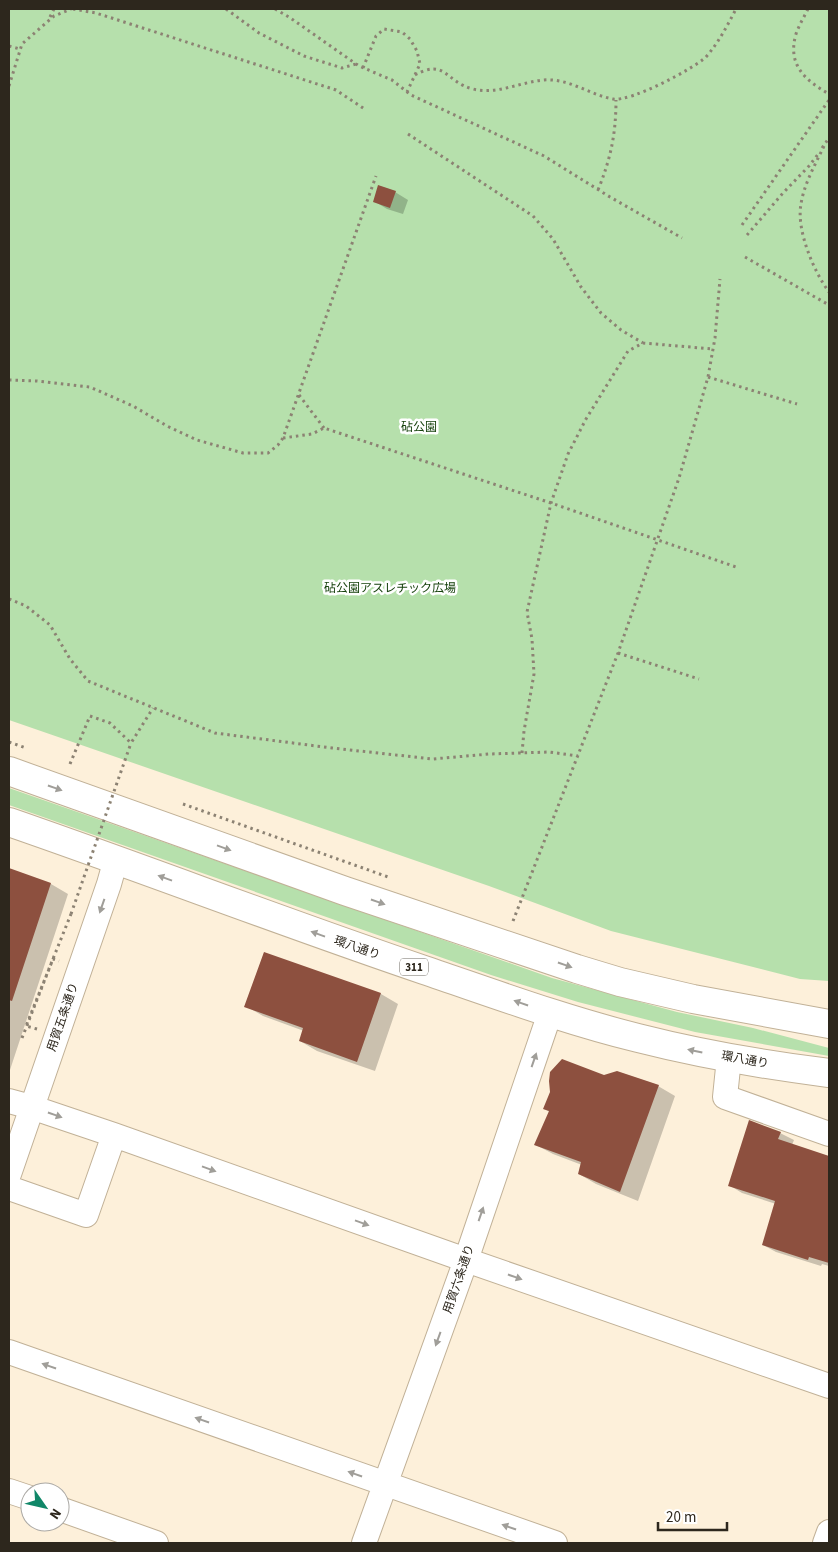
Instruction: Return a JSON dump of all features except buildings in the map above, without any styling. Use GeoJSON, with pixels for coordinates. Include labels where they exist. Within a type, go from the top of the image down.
{"type":"FeatureCollection","features":[{"type":"Feature","properties":{"kind":"main road"},"geometry":{"type":"LineString","coordinates":[[9,771],[345,891],[577,969],[620,982],[693,999],[829,1024]]}},
{"type":"Feature","properties":{"kind":"main road","name":"環八通り"},"geometry":{"type":"LineString","coordinates":[[9,822],[116,859],[333,940],[550,1013],[638,1038],[730,1058],[829,1073]]}},
{"type":"Feature","properties":{"kind":"street","name":"用賀五条通り"},"geometry":{"type":"LineString","coordinates":[[9,1174],[116,859]]}},
{"type":"Feature","properties":{"kind":"street","name":"用賀六条通り"},"geometry":{"type":"LineString","coordinates":[[364,1543],[466,1260],[550,1013]]}},
{"type":"Feature","properties":{"kind":"street"},"geometry":{"type":"LineString","coordinates":[[730,1058],[725,1097],[829,1134]]}},
{"type":"Feature","properties":{"kind":"street"},"geometry":{"type":"LineString","coordinates":[[9,1101],[32,1106],[829,1386]]}},
{"type":"Feature","properties":{"kind":"street"},"geometry":{"type":"LineString","coordinates":[[9,1188],[86,1215],[114,1135]]}},
{"type":"Feature","properties":{"kind":"street"},"geometry":{"type":"LineString","coordinates":[[9,1352],[555,1543]]}},
{"type":"Feature","properties":{"kind":"street"},"geometry":{"type":"LineString","coordinates":[[70,1513],[156,1543]]}},
{"type":"Feature","properties":{"kind":"street"},"geometry":{"type":"LineString","coordinates":[[825,1543],[829,1532]]}},
{"type":"Feature","properties":{"kind":"path"},"geometry":{"type":"LineString","coordinates":[[48,21],[54,9]]}},
{"type":"Feature","properties":{"kind":"path"},"geometry":{"type":"LineString","coordinates":[[9,86],[22,44],[54,16],[72,9],[96,14],[336,90],[366,110]]}},
{"type":"Feature","properties":{"kind":"path"},"geometry":{"type":"LineString","coordinates":[[226,9],[259,32],[304,56],[342,68],[356,64]]}},
{"type":"Feature","properties":{"kind":"path"},"geometry":{"type":"LineString","coordinates":[[275,9],[363,68],[392,80],[411,95],[544,156],[598,190],[682,238]]}},
{"type":"Feature","properties":{"kind":"path"},"geometry":{"type":"LineString","coordinates":[[415,75],[427,68],[435,68],[460,85],[473,89],[487,90],[545,80],[566,82],[600,96],[616,100],[656,88],[704,58],[721,39],[736,9]]}},
{"type":"Feature","properties":{"kind":"path"},"geometry":{"type":"LineString","coordinates":[[808,9],[796,34],[794,52],[796,67],[811,83],[829,94]]}},
{"type":"Feature","properties":{"kind":"path"},"geometry":{"type":"LineString","coordinates":[[363,68],[376,36],[384,30],[402,32],[410,39],[417,51],[420,64],[407,92]]}},
{"type":"Feature","properties":{"kind":"path"},"geometry":{"type":"LineString","coordinates":[[9,46],[20,49]]}},
{"type":"Feature","properties":{"kind":"path"},"geometry":{"type":"LineString","coordinates":[[598,190],[611,154],[616,126],[616,100]]}},
{"type":"Feature","properties":{"kind":"path"},"geometry":{"type":"LineString","coordinates":[[742,225],[829,100]]}},
{"type":"Feature","properties":{"kind":"path"},"geometry":{"type":"LineString","coordinates":[[408,134],[533,216],[552,238],[581,287],[601,312],[621,330],[643,343],[713,349]]}},
{"type":"Feature","properties":{"kind":"path"},"geometry":{"type":"LineString","coordinates":[[747,235],[809,166],[829,138]]}},
{"type":"Feature","properties":{"kind":"path"},"geometry":{"type":"LineString","coordinates":[[824,146],[809,179],[800,206],[802,230],[809,257],[818,276],[829,292]]}},
{"type":"Feature","properties":{"kind":"path"},"geometry":{"type":"LineString","coordinates":[[9,380],[37,381],[90,388],[133,406],[167,426],[197,440],[243,453],[268,453],[283,438],[376,176]]}},
{"type":"Feature","properties":{"kind":"path"},"geometry":{"type":"LineString","coordinates":[[745,256],[829,305]]}},
{"type":"Feature","properties":{"kind":"path"},"geometry":{"type":"LineString","coordinates":[[504,918],[514,921],[618,653],[679,478],[708,377],[713,349],[720,279]]}},
{"type":"Feature","properties":{"kind":"path"},"geometry":{"type":"LineString","coordinates":[[522,753],[534,674],[532,639],[527,612],[551,503],[568,454],[586,419],[628,351],[643,343]]}},
{"type":"Feature","properties":{"kind":"path"},"geometry":{"type":"LineString","coordinates":[[708,377],[796,404]]}},
{"type":"Feature","properties":{"kind":"path"},"geometry":{"type":"LineString","coordinates":[[298,395],[324,428],[739,568]]}},
{"type":"Feature","properties":{"kind":"path"},"geometry":{"type":"LineString","coordinates":[[283,438],[312,434],[324,428]]}},
{"type":"Feature","properties":{"kind":"path"},"geometry":{"type":"LineString","coordinates":[[9,600],[26,606],[50,625],[70,660],[88,681],[215,733],[433,759],[549,752],[578,756]]}},
{"type":"Feature","properties":{"kind":"path"},"geometry":{"type":"LineString","coordinates":[[618,653],[699,679]]}},
{"type":"Feature","properties":{"kind":"path"},"geometry":{"type":"LineString","coordinates":[[40,1030],[26,1026],[70,914],[131,743],[153,708]]}},
{"type":"Feature","properties":{"kind":"path"},"geometry":{"type":"LineString","coordinates":[[62,761],[70,764],[90,716],[110,723],[131,743]]}},
{"type":"Feature","properties":{"kind":"path"},"geometry":{"type":"LineString","coordinates":[[9,742],[26,748]]}},
{"type":"Feature","properties":{"kind":"path"},"geometry":{"type":"LineString","coordinates":[[116,780],[126,784]]}},
{"type":"Feature","properties":{"kind":"path"},"geometry":{"type":"LineString","coordinates":[[181,803],[394,878]]}},
{"type":"Feature","properties":{"kind":"path"},"geometry":{"type":"LineString","coordinates":[[22,1038],[53,959],[65,963]]}},
{"type":"Feature","properties":{"kind":"green space","name":"砧公園"},"geometry":{"type":"Polygon","coordinates":[[[9,9],[829,9],[829,981],[800,979],[611,931],[489,886],[9,720],[9,9]]]}},
{"type":"Feature","properties":{"kind":"green space"},"geometry":{"type":"Polygon","coordinates":[[[9,788],[552,978],[677,1012],[753,1028],[829,1048],[829,1056],[695,1032],[578,1002],[491,975],[9,805],[9,788]]]}},
{"type":"Feature","properties":{"kind":"park label","name":"砧公園アスレチック広場"},"geometry":{"type":"Point","coordinates":[390,588]}}]}
